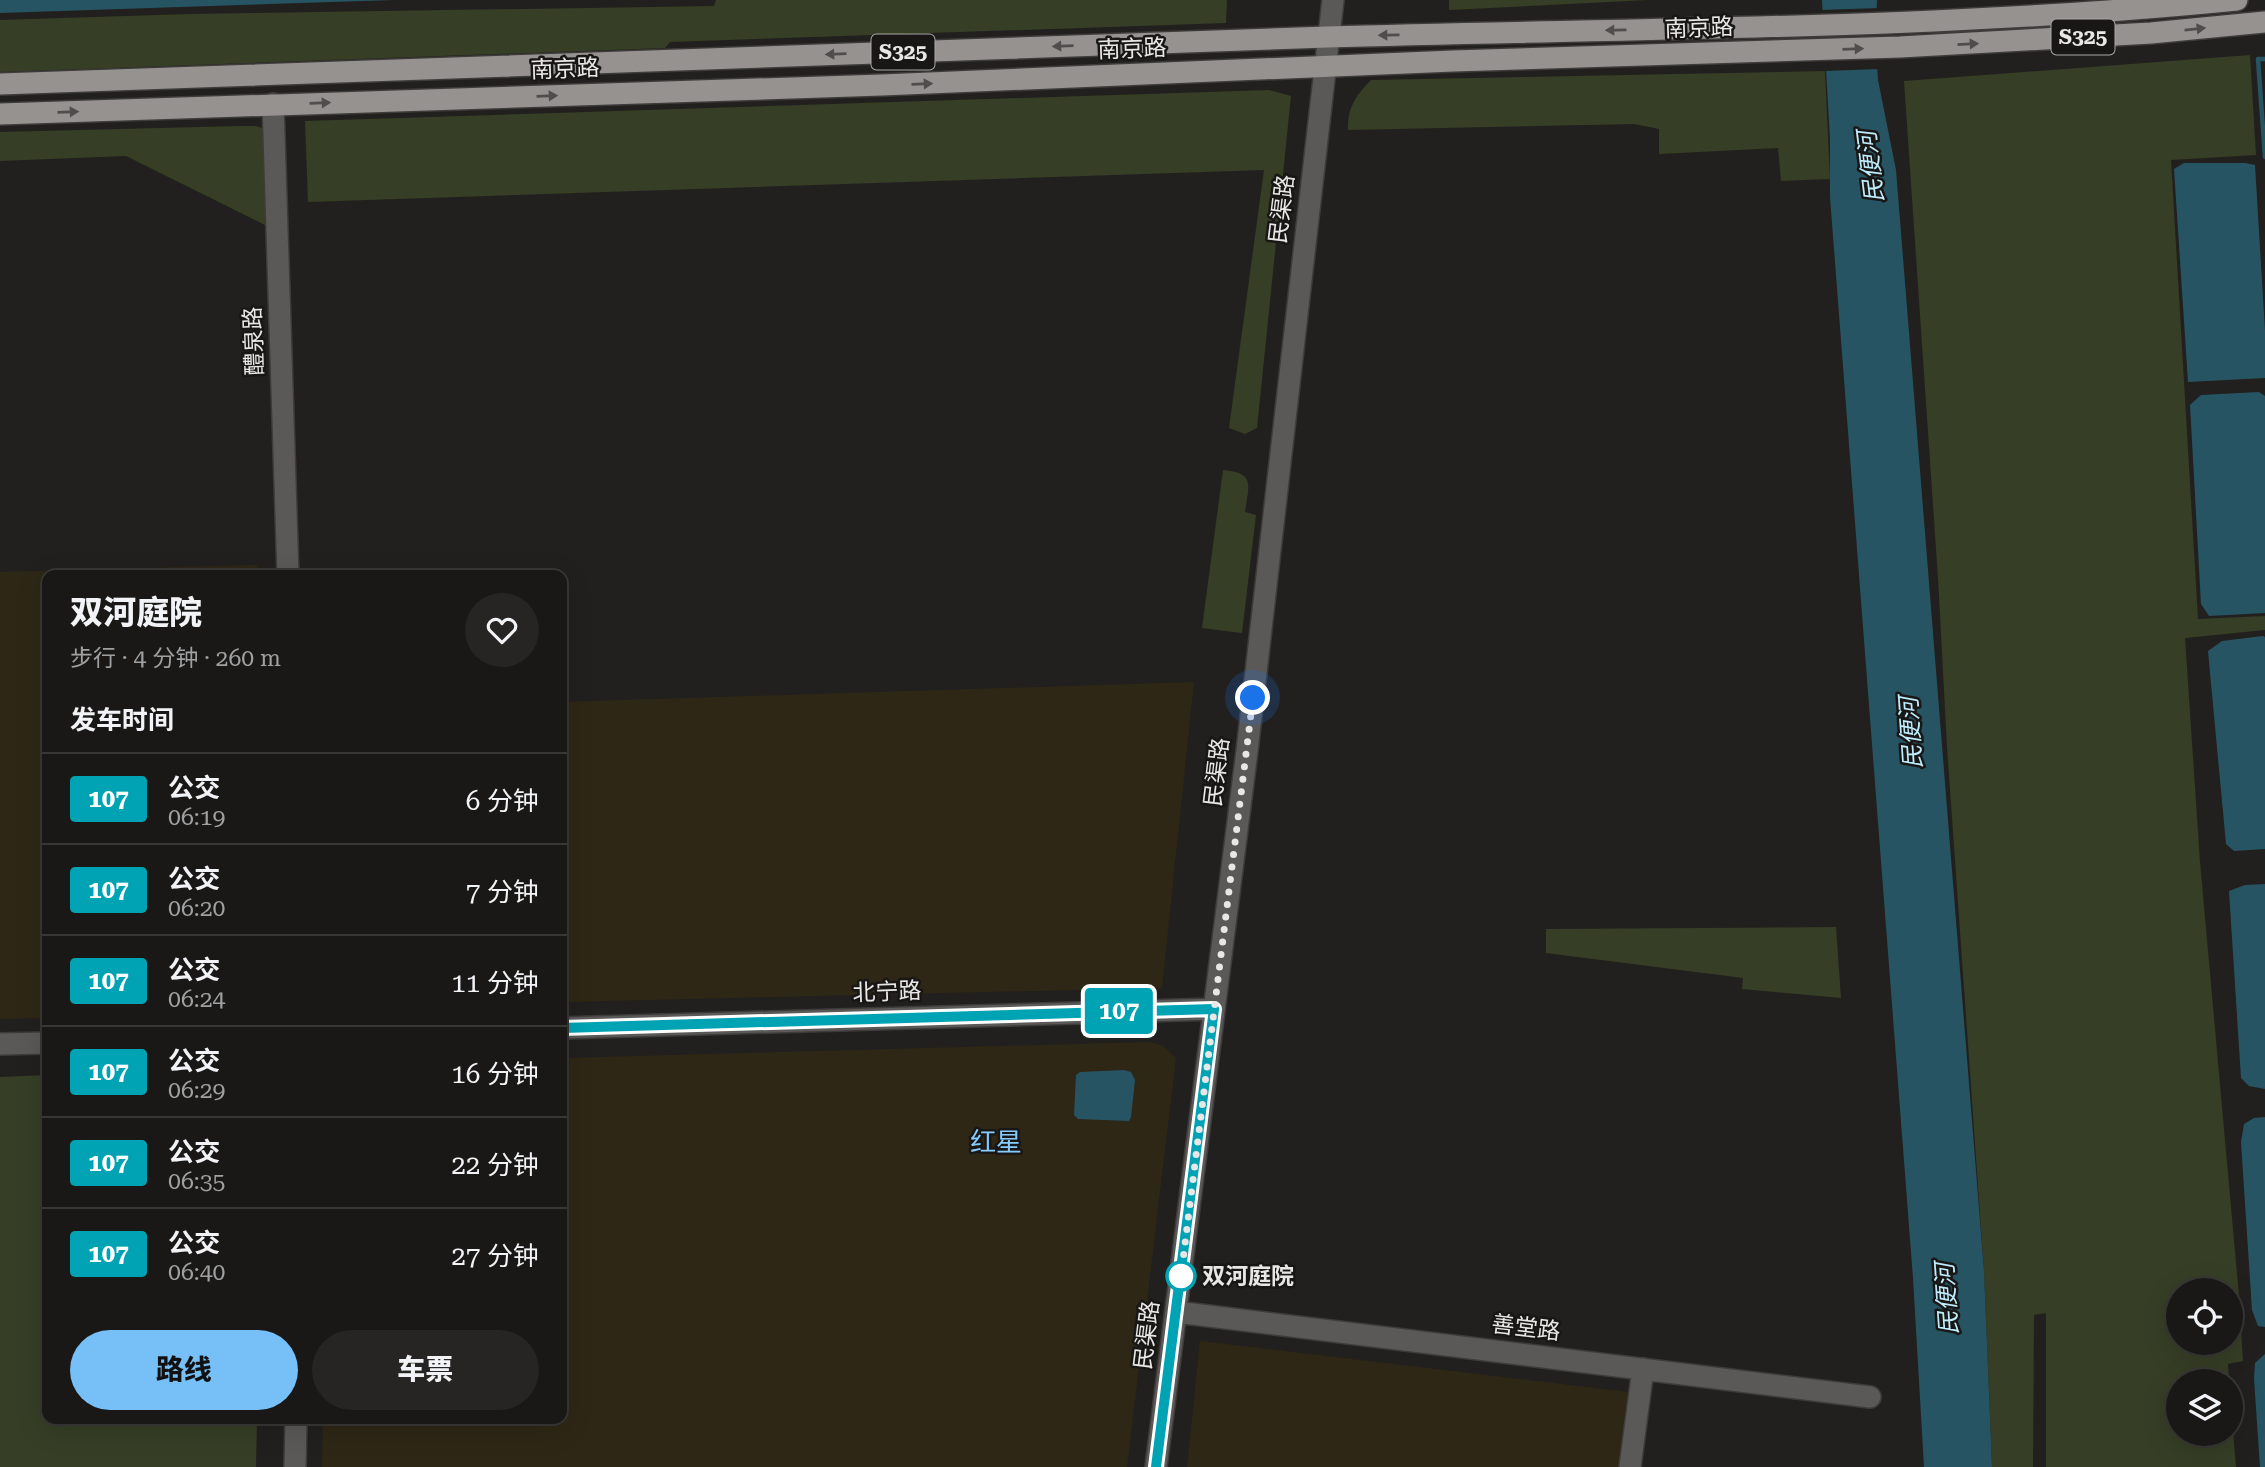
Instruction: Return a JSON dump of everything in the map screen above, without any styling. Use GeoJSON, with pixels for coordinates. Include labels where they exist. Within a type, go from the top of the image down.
{"type":"FeatureCollection","features":[{"type":"Feature","properties":{"kind":"main road","name":"南京路"},"geometry":{"type":"LineString","coordinates":[[0,85],[1328,37],[1807,26],[1899,22],[2036,7],[2147,9],[2237,0]]}},
{"type":"Feature","properties":{"kind":"main road","name":"南京路"},"geometry":{"type":"LineString","coordinates":[[0,114],[868,86],[1454,61],[1806,51],[2151,33],[2265,22]]}},
{"type":"Feature","properties":{"kind":"street","name":"民渠路"},"geometry":{"type":"LineString","coordinates":[[1156,1467],[1250,724],[1332,0]]}},
{"type":"Feature","properties":{"kind":"street","name":"醴泉路"},"geometry":{"type":"LineString","coordinates":[[273,104],[288,570]]}},
{"type":"Feature","properties":{"kind":"street","name":"北宁路"},"geometry":{"type":"LineString","coordinates":[[567,1028],[1214,1009]]}},
{"type":"Feature","properties":{"kind":"street"},"geometry":{"type":"LineString","coordinates":[[0,1044],[42,1043]]}},
{"type":"Feature","properties":{"kind":"street","name":"善堂路"},"geometry":{"type":"LineString","coordinates":[[1176,1312],[1870,1397]]}},
{"type":"Feature","properties":{"kind":"street"},"geometry":{"type":"LineString","coordinates":[[1630,1467],[1643,1369]]}},
{"type":"Feature","properties":{"kind":"street"},"geometry":{"type":"LineString","coordinates":[[295,1467],[296,1424]]}},
{"type":"Feature","properties":{"kind":"shaded area"},"geometry":{"type":"Polygon","coordinates":[[[257,565],[257,570],[73,570],[257,565]]]}},
{"type":"Feature","properties":{"kind":"shaded area"},"geometry":{"type":"Polygon","coordinates":[[[42,571],[42,1018],[0,1019],[0,572],[42,571]]]}},
{"type":"Feature","properties":{"kind":"shaded area"},"geometry":{"type":"Polygon","coordinates":[[[1194,682],[1162,988],[567,1002],[567,702],[1194,682]]]}},
{"type":"Feature","properties":{"kind":"shaded area"},"geometry":{"type":"Polygon","coordinates":[[[1150,1042],[1163,1046],[1176,1058],[1127,1467],[322,1467],[323,1424],[567,1424],[567,1058],[1150,1042]]]}},
{"type":"Feature","properties":{"kind":"shaded area"},"geometry":{"type":"Polygon","coordinates":[[[1200,1341],[1628,1392],[1618,1467],[1187,1467],[1200,1341]]]}},
{"type":"Feature","properties":{"kind":"green space"},"geometry":{"type":"Polygon","coordinates":[[[716,0],[1227,0],[1226,23],[670,42],[665,48],[0,72],[0,20],[189,14],[714,6],[716,0]]]}},
{"type":"Feature","properties":{"kind":"green space"},"geometry":{"type":"Polygon","coordinates":[[[1449,0],[1648,0],[1449,10],[1449,0]]]}},
{"type":"Feature","properties":{"kind":"green space"},"geometry":{"type":"Polygon","coordinates":[[[2250,55],[2256,155],[2171,160],[2198,619],[2265,616],[2265,630],[2185,638],[2200,862],[2237,1278],[2166,1278],[2166,1355],[2243,1355],[2243,1361],[2228,1364],[2228,1369],[2166,1369],[2166,1446],[2234,1446],[2236,1467],[2046,1467],[2046,1313],[2034,1315],[2033,1467],[1992,1467],[1984,1271],[1947,747],[1904,81],[2250,55]]]}},
{"type":"Feature","properties":{"kind":"green space"},"geometry":{"type":"Polygon","coordinates":[[[1825,71],[1830,179],[1781,181],[1778,148],[1659,154],[1659,129],[1634,124],[1348,130],[1349,115],[1354,102],[1371,80],[1825,71]]]}},
{"type":"Feature","properties":{"kind":"green space"},"geometry":{"type":"Polygon","coordinates":[[[1269,90],[1291,96],[1257,428],[1245,434],[1229,428],[1264,170],[308,202],[305,121],[1269,90]]]}},
{"type":"Feature","properties":{"kind":"green space"},"geometry":{"type":"Polygon","coordinates":[[[256,126],[266,129],[269,227],[126,156],[0,161],[0,132],[256,126]]]}},
{"type":"Feature","properties":{"kind":"green space"},"geometry":{"type":"Polygon","coordinates":[[[1223,470],[1241,474],[1246,478],[1248,488],[1245,512],[1256,515],[1242,633],[1202,628],[1223,470]]]}},
{"type":"Feature","properties":{"kind":"green space"},"geometry":{"type":"Polygon","coordinates":[[[1836,927],[1841,998],[1742,989],[1743,978],[1546,953],[1546,929],[1836,927]]]}},
{"type":"Feature","properties":{"kind":"green space"},"geometry":{"type":"Polygon","coordinates":[[[42,1075],[42,1424],[257,1424],[256,1467],[0,1467],[0,1077],[42,1075]]]}},
{"type":"Feature","properties":{"kind":"water"},"geometry":{"type":"Polygon","coordinates":[[[0,0],[394,0],[0,13],[0,0]]]}},
{"type":"Feature","properties":{"kind":"water","name":"民便河"},"geometry":{"type":"Polygon","coordinates":[[[1822,0],[1877,0],[1875,39],[1878,80],[1896,170],[1984,1271],[1992,1467],[1924,1467],[1913,1278],[1830,197],[1830,139],[1822,0]]]}},
{"type":"Feature","properties":{"kind":"water"},"geometry":{"type":"Polygon","coordinates":[[[2184,163],[2255,165],[2265,331],[2265,378],[2188,382],[2174,169],[2184,163]]]}},
{"type":"Feature","properties":{"kind":"water"},"geometry":{"type":"Polygon","coordinates":[[[2259,392],[2265,396],[2265,613],[2209,616],[2201,604],[2190,405],[2201,395],[2259,392]]]}},
{"type":"Feature","properties":{"kind":"water"},"geometry":{"type":"Polygon","coordinates":[[[2263,636],[2265,849],[2234,851],[2226,844],[2208,651],[2222,641],[2263,636]]]}},
{"type":"Feature","properties":{"kind":"water"},"geometry":{"type":"Polygon","coordinates":[[[2265,884],[2265,1089],[2249,1086],[2241,1078],[2229,891],[2245,885],[2265,884]]]}},
{"type":"Feature","properties":{"kind":"water"},"geometry":{"type":"Polygon","coordinates":[[[1080,1072],[1131,1072],[1135,1080],[1129,1121],[1078,1119],[1074,1115],[1076,1075],[1080,1072]]]}},
{"type":"Feature","properties":{"kind":"water"},"geometry":{"type":"Polygon","coordinates":[[[2265,1117],[2265,1327],[2258,1326],[2252,1310],[2241,1142],[2244,1124],[2254,1118],[2265,1117]]]}},
{"type":"Feature","properties":{"kind":"water"},"geometry":{"type":"Polygon","coordinates":[[[2265,1354],[2265,1467],[2260,1467],[2254,1379],[2255,1363],[2265,1354]]]}},
{"type":"Feature","properties":{"kind":"pier"},"geometry":{"type":"Polygon","coordinates":[[[1880,8],[1881,69],[1823,71],[1819,10],[1880,8]]]}},
{"type":"Feature","properties":{"kind":"waterway"},"geometry":{"type":"LineString","coordinates":[[2265,59],[2258,59],[2265,157]]}},
{"type":"Feature","properties":{"kind":"bus line","name":"107"},"geometry":{"type":"LineString","coordinates":[[567,1028],[1214,1009],[1156,1467]]}},
{"type":"Feature","properties":{"kind":"place","name":"双河庭院"},"geometry":{"type":"Point","coordinates":[1181,1276]}},
{"type":"Feature","properties":{"kind":"district","name":"红星"},"geometry":{"type":"Point","coordinates":[996,1142]}},
{"type":"Feature","properties":{"kind":"route"},"geometry":{"type":"LineString","coordinates":[[1181,1276],[1180,1284],[1253,698]]}}]}
